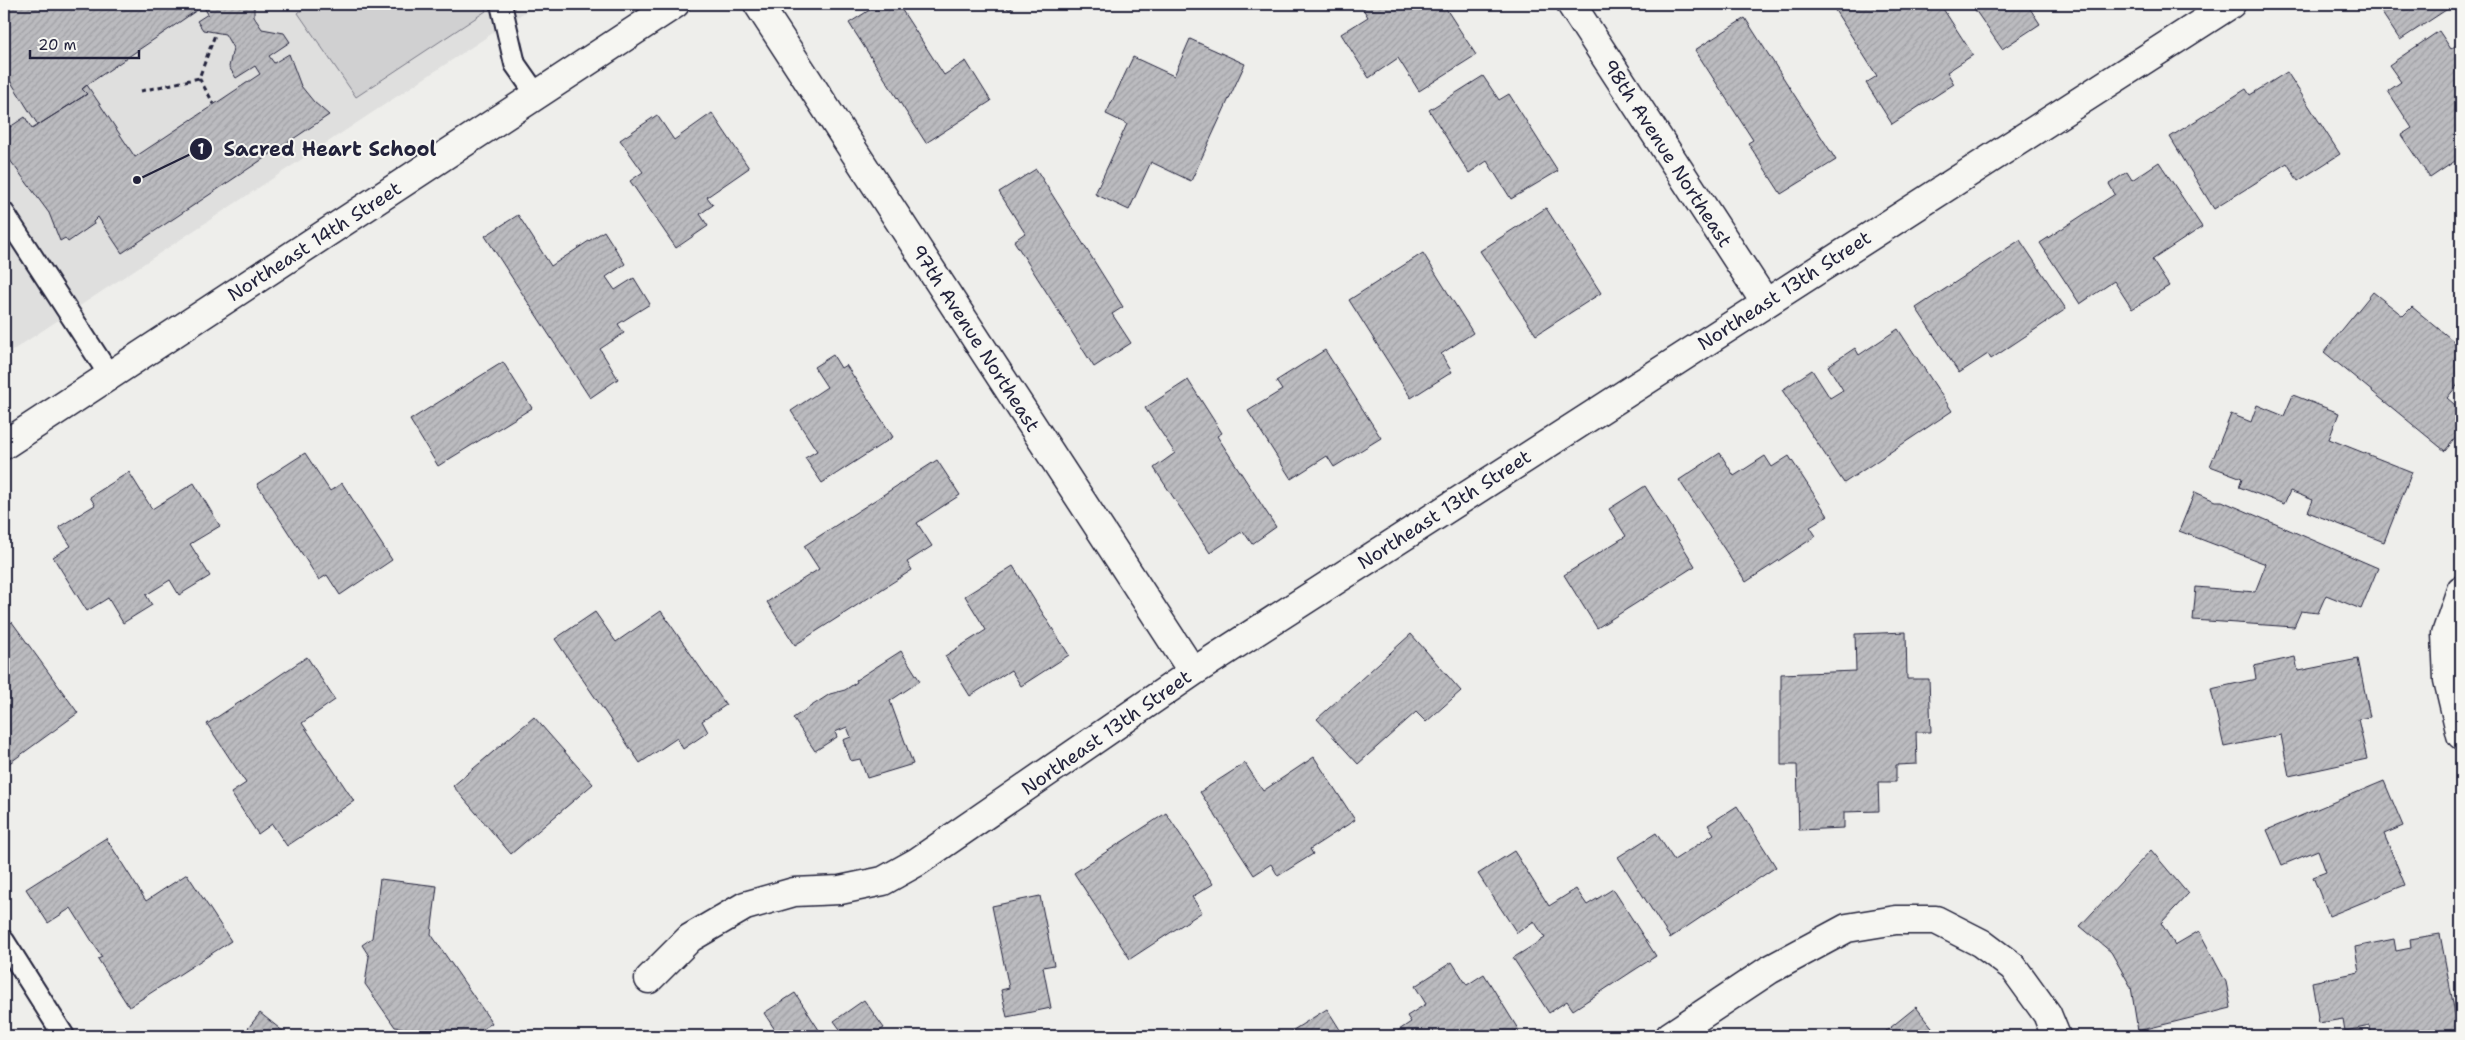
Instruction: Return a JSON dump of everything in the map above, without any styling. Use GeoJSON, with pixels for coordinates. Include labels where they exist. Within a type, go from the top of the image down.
{"type":"FeatureCollection","features":[{"type":"Feature","properties":{"kind":"street","name":"Northeast 14th Street"},"geometry":{"type":"LineString","coordinates":[[4,445],[675,4]]}},
{"type":"Feature","properties":{"kind":"street","name":"97th Avenue Northeast"},"geometry":{"type":"LineString","coordinates":[[758,4],[1193,672]]}},
{"type":"Feature","properties":{"kind":"street","name":"98th Avenue Northeast"},"geometry":{"type":"LineString","coordinates":[[1572,4],[1764,302]]}},
{"type":"Feature","properties":{"kind":"street","name":"Northeast 13th Street"},"geometry":{"type":"LineString","coordinates":[[649,979],[690,938],[745,906],[794,892],[840,890],[882,881],[917,862],[1193,672],[1764,302],[2231,4]]}},
{"type":"Feature","properties":{"kind":"street"},"geometry":{"type":"LineString","coordinates":[[2461,590],[2446,634],[2448,680],[2461,735]]}},
{"type":"Feature","properties":{"kind":"street"},"geometry":{"type":"LineString","coordinates":[[1670,1036],[1769,970],[1847,928],[1896,920],[1936,920],[1981,943],[2013,967],[2046,1014],[2056,1036]]}},
{"type":"Feature","properties":{"kind":"lane"},"geometry":{"type":"LineString","coordinates":[[501,4],[515,64],[536,94]]}},
{"type":"Feature","properties":{"kind":"lane"},"geometry":{"type":"LineString","coordinates":[[4,213],[110,376]]}},
{"type":"Feature","properties":{"kind":"lane"},"geometry":{"type":"LineString","coordinates":[[4,941],[64,1036]]}},
{"type":"Feature","properties":{"kind":"path"},"geometry":{"type":"LineString","coordinates":[[305,4],[313,4]]}},
{"type":"Feature","properties":{"kind":"path"},"geometry":{"type":"LineString","coordinates":[[199,78],[216,32]]}},
{"type":"Feature","properties":{"kind":"path"},"geometry":{"type":"LineString","coordinates":[[141,91],[199,78]]}},
{"type":"Feature","properties":{"kind":"path"},"geometry":{"type":"LineString","coordinates":[[199,78],[214,104]]}},
{"type":"Feature","properties":{"kind":"shaded area"},"geometry":{"type":"Polygon","coordinates":[[[4,4],[537,4],[4,356],[4,4]]]}},
{"type":"Feature","properties":{"kind":"shaded area"},"geometry":{"type":"Polygon","coordinates":[[[324,4],[483,4],[486,11],[356,97],[298,13],[304,8],[315,8],[324,4]]]}},
{"type":"Feature","properties":{"kind":"building"},"geometry":{"type":"Polygon","coordinates":[[[4,4],[206,4],[87,85],[82,89],[87,94],[38,125],[4,71],[4,4]]]}},
{"type":"Feature","properties":{"kind":"building"},"geometry":{"type":"Polygon","coordinates":[[[206,4],[254,4],[254,17],[262,29],[284,33],[290,42],[269,56],[274,63],[289,54],[301,86],[314,102],[329,115],[122,253],[98,217],[93,222],[94,224],[68,242],[65,238],[60,241],[49,213],[4,152],[4,131],[25,117],[32,129],[87,94],[82,89],[87,85],[135,157],[260,74],[255,66],[236,78],[229,67],[233,48],[225,34],[203,30],[197,21],[208,14],[203,6],[206,4]]]}},
{"type":"Feature","properties":{"kind":"building"},"geometry":{"type":"Polygon","coordinates":[[[879,4],[898,4],[944,75],[966,61],[991,101],[926,143],[849,23],[879,4]]]}},
{"type":"Feature","properties":{"kind":"building"},"geometry":{"type":"Polygon","coordinates":[[[1004,4],[1018,4],[1009,10],[1004,4]]]}},
{"type":"Feature","properties":{"kind":"building"},"geometry":{"type":"Polygon","coordinates":[[[1370,4],[1443,4],[1476,55],[1419,91],[1398,58],[1369,78],[1341,34],[1368,17],[1363,9],[1370,4]]]}},
{"type":"Feature","properties":{"kind":"building"},"geometry":{"type":"Polygon","coordinates":[[[1687,4],[1699,4],[1690,9],[1687,4]]]}},
{"type":"Feature","properties":{"kind":"building"},"geometry":{"type":"Polygon","coordinates":[[[1831,4],[1940,4],[1973,55],[1947,72],[1954,84],[1892,124],[1866,83],[1877,76],[1831,4]]]}},
{"type":"Feature","properties":{"kind":"building"},"geometry":{"type":"Polygon","coordinates":[[[1971,4],[2027,4],[2040,24],[2002,49],[1971,4]]]}},
{"type":"Feature","properties":{"kind":"building"},"geometry":{"type":"Polygon","coordinates":[[[2376,4],[2446,4],[2449,8],[2400,40],[2376,4]]]}},
{"type":"Feature","properties":{"kind":"building"},"geometry":{"type":"Polygon","coordinates":[[[1745,18],[1836,160],[1781,194],[1748,143],[1753,140],[1695,50],[1745,18]]]}},
{"type":"Feature","properties":{"kind":"building"},"geometry":{"type":"Polygon","coordinates":[[[2439,31],[2451,49],[2460,42],[2461,44],[2461,135],[2458,138],[2461,143],[2461,157],[2430,178],[2401,135],[2412,128],[2388,91],[2401,82],[2389,65],[2439,31]]]}},
{"type":"Feature","properties":{"kind":"building"},"geometry":{"type":"Polygon","coordinates":[[[1190,39],[1245,64],[1191,181],[1151,162],[1129,210],[1095,194],[1127,124],[1106,114],[1133,57],[1174,76],[1190,39]]]}},
{"type":"Feature","properties":{"kind":"building"},"geometry":{"type":"Polygon","coordinates":[[[2287,72],[2340,154],[2298,181],[2287,163],[2214,209],[2170,137],[2246,89],[2250,95],[2287,72]]]}},
{"type":"Feature","properties":{"kind":"building"},"geometry":{"type":"Polygon","coordinates":[[[1483,76],[1499,100],[1509,94],[1558,171],[1511,199],[1487,161],[1469,173],[1429,110],[1483,76]]]}},
{"type":"Feature","properties":{"kind":"building"},"geometry":{"type":"Polygon","coordinates":[[[712,113],[749,168],[707,197],[713,205],[700,214],[708,226],[676,248],[630,181],[643,172],[620,140],[657,115],[674,140],[712,113]]]}},
{"type":"Feature","properties":{"kind":"building"},"geometry":{"type":"Polygon","coordinates":[[[2159,162],[2202,227],[2152,260],[2169,286],[2132,309],[2114,281],[2080,304],[2040,243],[2115,194],[2109,184],[2127,172],[2132,180],[2159,162]]]}},
{"type":"Feature","properties":{"kind":"building"},"geometry":{"type":"Polygon","coordinates":[[[1036,169],[1123,307],[1112,314],[1131,343],[1094,367],[1014,241],[1025,233],[999,192],[1036,169]]]}},
{"type":"Feature","properties":{"kind":"building"},"geometry":{"type":"Polygon","coordinates":[[[1546,208],[1601,293],[1536,335],[1480,251],[1546,208]]]}},
{"type":"Feature","properties":{"kind":"building"},"geometry":{"type":"Polygon","coordinates":[[[518,215],[551,266],[604,231],[625,264],[606,277],[615,290],[634,278],[650,304],[618,324],[624,333],[600,349],[618,379],[590,398],[485,236],[518,215]]]}},
{"type":"Feature","properties":{"kind":"building"},"geometry":{"type":"Polygon","coordinates":[[[2020,240],[2066,309],[1991,359],[1988,354],[1959,373],[1916,308],[2020,240]]]}},
{"type":"Feature","properties":{"kind":"building"},"geometry":{"type":"Polygon","coordinates":[[[1423,253],[1473,333],[1441,354],[1452,372],[1411,398],[1349,300],[1423,253]]]}},
{"type":"Feature","properties":{"kind":"building"},"geometry":{"type":"Polygon","coordinates":[[[2373,292],[2403,316],[2412,307],[2461,347],[2461,381],[2447,398],[2461,410],[2461,431],[2445,451],[2324,352],[2373,292]]]}},
{"type":"Feature","properties":{"kind":"building"},"geometry":{"type":"Polygon","coordinates":[[[1898,329],[1952,411],[1844,483],[1782,390],[1812,370],[1830,398],[1843,390],[1828,366],[1855,348],[1859,355],[1898,329]]]}},
{"type":"Feature","properties":{"kind":"building"},"geometry":{"type":"Polygon","coordinates":[[[1325,350],[1381,438],[1334,467],[1327,456],[1291,479],[1248,411],[1282,390],[1276,381],[1325,350]]]}},
{"type":"Feature","properties":{"kind":"building"},"geometry":{"type":"Polygon","coordinates":[[[833,355],[841,368],[846,365],[893,437],[822,483],[805,458],[817,451],[791,411],[827,387],[814,367],[833,355]]]}},
{"type":"Feature","properties":{"kind":"building"},"geometry":{"type":"Polygon","coordinates":[[[503,362],[532,408],[438,466],[410,420],[503,362]]]}},
{"type":"Feature","properties":{"kind":"building"},"geometry":{"type":"Polygon","coordinates":[[[1188,380],[1222,433],[1217,436],[1276,527],[1252,544],[1243,531],[1210,553],[1154,468],[1175,453],[1145,408],[1188,380]]]}},
{"type":"Feature","properties":{"kind":"building"},"geometry":{"type":"Polygon","coordinates":[[[2293,395],[2339,413],[2329,439],[2412,472],[2384,542],[2308,512],[2313,500],[2290,491],[2284,504],[2239,487],[2242,478],[2210,466],[2231,414],[2251,422],[2257,405],[2284,416],[2293,395]]]}},
{"type":"Feature","properties":{"kind":"building"},"geometry":{"type":"Polygon","coordinates":[[[305,453],[330,491],[342,483],[392,560],[340,595],[327,575],[319,580],[257,484],[305,453]]]}},
{"type":"Feature","properties":{"kind":"building"},"geometry":{"type":"Polygon","coordinates":[[[1720,453],[1734,476],[1765,456],[1772,467],[1789,456],[1828,516],[1810,527],[1816,536],[1746,582],[1679,480],[1720,453]]]}},
{"type":"Feature","properties":{"kind":"building"},"geometry":{"type":"Polygon","coordinates":[[[937,460],[960,495],[917,523],[932,546],[907,562],[912,570],[795,645],[767,602],[819,569],[804,546],[937,460]]]}},
{"type":"Feature","properties":{"kind":"building"},"geometry":{"type":"Polygon","coordinates":[[[129,472],[152,509],[194,483],[220,526],[190,544],[210,576],[179,595],[170,580],[146,595],[152,605],[123,623],[108,598],[87,611],[53,557],[71,546],[59,527],[95,505],[90,497],[129,472]]]}},
{"type":"Feature","properties":{"kind":"building"},"geometry":{"type":"Polygon","coordinates":[[[1645,486],[1695,566],[1597,628],[1564,575],[1626,536],[1609,509],[1645,486]]]}},
{"type":"Feature","properties":{"kind":"building"},"geometry":{"type":"Polygon","coordinates":[[[2195,492],[2215,501],[2222,501],[2378,568],[2361,609],[2326,595],[2318,613],[2301,611],[2294,627],[2193,620],[2196,587],[2255,592],[2266,564],[2179,531],[2195,492]]]}},
{"type":"Feature","properties":{"kind":"building"},"geometry":{"type":"Polygon","coordinates":[[[1013,566],[1069,655],[1021,686],[1011,670],[970,696],[945,656],[986,630],[965,596],[1013,566]]]}},
{"type":"Feature","properties":{"kind":"building"},"geometry":{"type":"Polygon","coordinates":[[[661,611],[726,705],[702,721],[708,732],[683,749],[677,738],[640,763],[555,639],[595,612],[616,642],[661,611]]]}},
{"type":"Feature","properties":{"kind":"building"},"geometry":{"type":"Polygon","coordinates":[[[12,622],[78,713],[4,767],[4,628],[12,622]]]}},
{"type":"Feature","properties":{"kind":"building"},"geometry":{"type":"Polygon","coordinates":[[[1906,632],[1907,679],[1929,679],[1931,732],[1916,732],[1917,764],[1896,765],[1896,782],[1878,782],[1879,811],[1844,812],[1844,828],[1799,830],[1797,765],[1781,765],[1781,674],[1856,671],[1855,634],[1906,632]]]}},
{"type":"Feature","properties":{"kind":"building"},"geometry":{"type":"Polygon","coordinates":[[[1411,634],[1461,691],[1426,722],[1416,712],[1358,764],[1317,719],[1411,634]]]}},
{"type":"Feature","properties":{"kind":"building"},"geometry":{"type":"Polygon","coordinates":[[[901,651],[920,681],[890,701],[913,764],[867,778],[860,759],[851,761],[843,740],[851,737],[847,727],[835,732],[837,737],[815,751],[793,718],[830,694],[845,690],[857,682],[856,680],[901,651]]]}},
{"type":"Feature","properties":{"kind":"building"},"geometry":{"type":"Polygon","coordinates":[[[307,657],[335,700],[302,723],[354,801],[287,846],[272,824],[258,834],[231,793],[246,783],[207,724],[307,657]]]}},
{"type":"Feature","properties":{"kind":"building"},"geometry":{"type":"Polygon","coordinates":[[[2295,657],[2298,671],[2358,659],[2370,717],[2358,719],[2367,759],[2289,776],[2281,735],[2224,747],[2211,689],[2256,679],[2254,666],[2295,657]]]}},
{"type":"Feature","properties":{"kind":"building"},"geometry":{"type":"Polygon","coordinates":[[[534,717],[593,784],[511,854],[453,786],[534,717]]]}},
{"type":"Feature","properties":{"kind":"building"},"geometry":{"type":"Polygon","coordinates":[[[1314,757],[1355,820],[1310,849],[1313,854],[1278,876],[1271,864],[1254,875],[1200,792],[1245,763],[1263,791],[1314,757]]]}},
{"type":"Feature","properties":{"kind":"building"},"geometry":{"type":"Polygon","coordinates":[[[2384,781],[2403,826],[2384,834],[2405,885],[2329,916],[2313,877],[2326,872],[2318,850],[2282,865],[2267,830],[2384,781]]]}},
{"type":"Feature","properties":{"kind":"building"},"geometry":{"type":"Polygon","coordinates":[[[1737,806],[1776,867],[1670,938],[1618,857],[1656,833],[1674,860],[1714,834],[1708,825],[1737,806]]]}},
{"type":"Feature","properties":{"kind":"building"},"geometry":{"type":"Polygon","coordinates":[[[1166,813],[1213,884],[1192,897],[1202,912],[1130,959],[1074,873],[1166,813]]]}},
{"type":"Feature","properties":{"kind":"building"},"geometry":{"type":"Polygon","coordinates":[[[106,838],[146,901],[187,874],[231,941],[129,1007],[98,959],[102,957],[71,908],[48,923],[26,889],[106,838]]]}},
{"type":"Feature","properties":{"kind":"building"},"geometry":{"type":"Polygon","coordinates":[[[2151,850],[2188,894],[2161,923],[2175,945],[2199,931],[2226,982],[2231,1008],[2138,1031],[2131,987],[2111,952],[2080,926],[2151,850]]]}},
{"type":"Feature","properties":{"kind":"building"},"geometry":{"type":"Polygon","coordinates":[[[1514,851],[1549,906],[1576,889],[1587,905],[1613,889],[1656,956],[1573,1010],[1567,1001],[1549,1013],[1513,958],[1545,938],[1534,921],[1517,933],[1478,874],[1514,851]]]}},
{"type":"Feature","properties":{"kind":"building"},"geometry":{"type":"Polygon","coordinates":[[[380,879],[437,886],[431,934],[492,1023],[472,1036],[409,1036],[403,1028],[395,1027],[365,984],[369,956],[362,945],[372,938],[380,879]]]}},
{"type":"Feature","properties":{"kind":"building"},"geometry":{"type":"Polygon","coordinates":[[[1040,896],[1054,965],[1043,967],[1051,1008],[1007,1017],[1001,990],[1009,988],[992,906],[1040,896]]]}},
{"type":"Feature","properties":{"kind":"building"},"geometry":{"type":"Polygon","coordinates":[[[2440,934],[2459,1035],[2372,1036],[2370,1026],[2345,1031],[2343,1019],[2319,1023],[2312,982],[2359,972],[2355,947],[2394,939],[2396,951],[2411,948],[2410,939],[2440,934]]]}},
{"type":"Feature","properties":{"kind":"building"},"geometry":{"type":"Polygon","coordinates":[[[1452,962],[1467,985],[1484,974],[1518,1029],[1507,1036],[1390,1036],[1411,1022],[1407,1016],[1426,1004],[1415,986],[1452,962]]]}},
{"type":"Feature","properties":{"kind":"building"},"geometry":{"type":"Polygon","coordinates":[[[795,993],[823,1036],[772,1036],[777,1033],[764,1013],[795,993]]]}},
{"type":"Feature","properties":{"kind":"building"},"geometry":{"type":"Polygon","coordinates":[[[864,1000],[884,1028],[872,1036],[845,1036],[834,1021],[864,1000]]]}},
{"type":"Feature","properties":{"kind":"building"},"geometry":{"type":"Polygon","coordinates":[[[1916,1007],[1939,1036],[1880,1036],[1916,1007]]]}},
{"type":"Feature","properties":{"kind":"building"},"geometry":{"type":"Polygon","coordinates":[[[1327,1009],[1344,1036],[1292,1036],[1290,1032],[1327,1009]]]}},
{"type":"Feature","properties":{"kind":"building"},"geometry":{"type":"Polygon","coordinates":[[[260,1013],[289,1036],[242,1036],[260,1013]]]}},
{"type":"Feature","properties":{"kind":"place","name":"Sacred Heart School"},"geometry":{"type":"Point","coordinates":[137,180]}}]}
